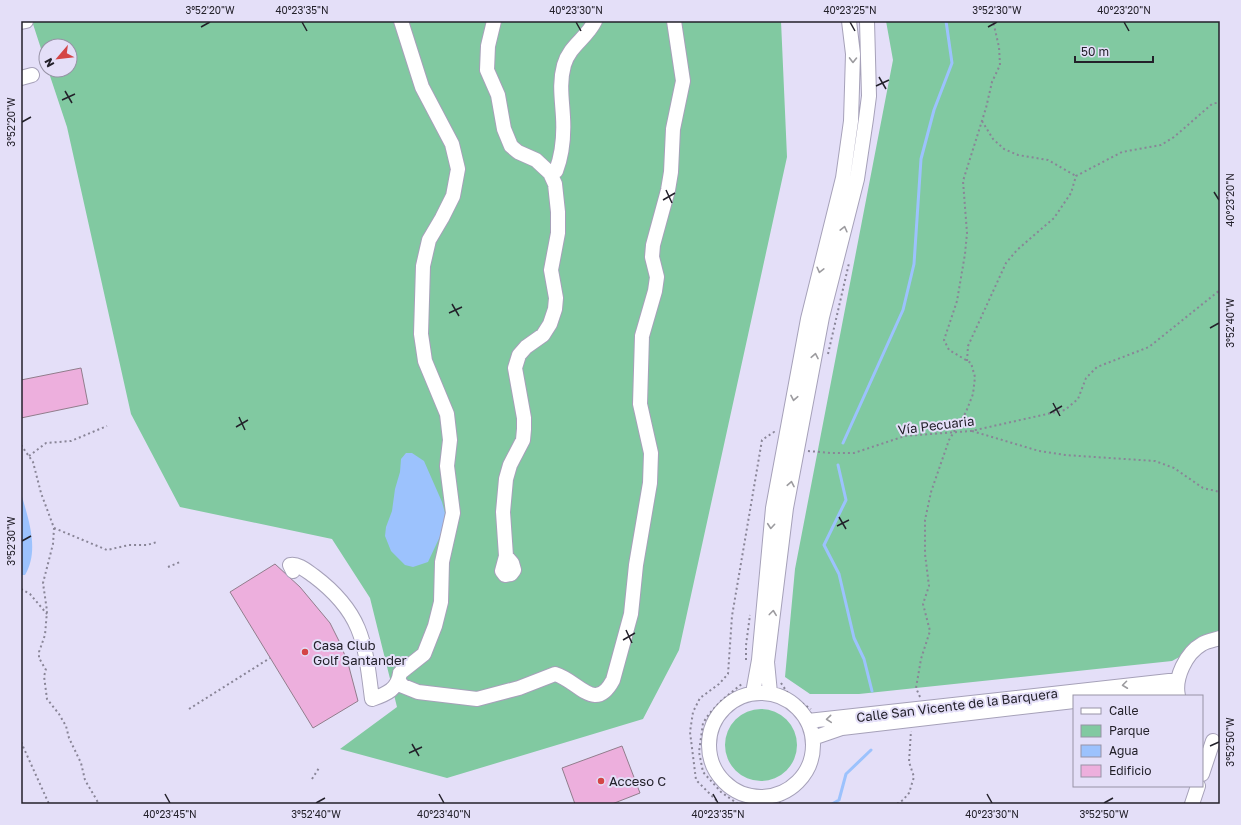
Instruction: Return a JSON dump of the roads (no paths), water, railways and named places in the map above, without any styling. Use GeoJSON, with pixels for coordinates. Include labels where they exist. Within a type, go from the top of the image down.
{"type":"FeatureCollection","features":[{"type":"Feature","properties":{"kind":"street"},"geometry":{"type":"LineString","coordinates":[[21,22],[26,21]]}},
{"type":"Feature","properties":{"kind":"street"},"geometry":{"type":"LineString","coordinates":[[293,571],[290,565],[294,564],[306,570],[327,585],[344,602],[355,621],[363,641],[368,661],[372,699],[387,694],[399,682],[400,672],[424,654],[435,626],[441,602],[442,562],[453,513],[447,466],[450,440],[447,414],[425,361],[421,334],[423,266],[429,240],[453,196],[458,169],[452,144],[422,86],[401,21]]}},
{"type":"Feature","properties":{"kind":"street"},"geometry":{"type":"LineString","coordinates":[[494,21],[488,46],[487,70],[498,95],[504,129],[511,146],[518,152],[536,160],[550,173],[555,184],[558,212],[558,233],[551,270],[556,298],[555,309],[550,324],[543,335],[526,347],[519,355],[515,368],[524,418],[524,429],[523,440],[510,465],[506,479],[502,512],[506,556]]}},
{"type":"Feature","properties":{"kind":"street"},"geometry":{"type":"LineString","coordinates":[[550,173],[556,171],[559,163],[562,142],[563,117],[560,82],[564,65],[570,50],[589,33],[595,21]]}},
{"type":"Feature","properties":{"kind":"street"},"geometry":{"type":"LineString","coordinates":[[399,682],[403,686],[418,692],[477,699],[519,688],[555,674],[570,681],[593,697],[599,696],[609,689],[614,680],[631,614],[636,565],[650,483],[652,453],[640,404],[642,336],[655,291],[657,277],[652,257],[653,246],[668,190],[671,172],[672,129],[682,81],[674,21]]}},
{"type":"Feature","properties":{"kind":"street"},"geometry":{"type":"LineString","coordinates":[[753,693],[758,660],[773,508],[797,449],[808,319],[843,178],[852,121],[853,54],[849,21]]}},
{"type":"Feature","properties":{"kind":"street"},"geometry":{"type":"LineString","coordinates":[[770,693],[767,662],[786,508],[822,317],[857,179],[869,96],[867,21]]}},
{"type":"Feature","properties":{"kind":"street"},"geometry":{"type":"LineString","coordinates":[[1126,695],[1178,689],[1185,662],[1201,644],[1220,638]]}},
{"type":"Feature","properties":{"kind":"street","name":"Calle San Vicente de la Barquera"},"geometry":{"type":"LineString","coordinates":[[1098,695],[1178,689]]}},
{"type":"Feature","properties":{"kind":"street"},"geometry":{"type":"LineString","coordinates":[[753,693],[770,693],[783,697],[811,716],[817,742],[811,761],[802,779],[784,793],[764,802],[739,793],[721,780],[710,761],[708,750],[709,734],[716,716],[730,702],[753,693]]}},
{"type":"Feature","properties":{"kind":"street","name":"Calle San Vicente de la Barquera"},"geometry":{"type":"LineString","coordinates":[[811,716],[1073,697]]}},
{"type":"Feature","properties":{"kind":"street","name":"Calle San Vicente de la Barquera"},"geometry":{"type":"LineString","coordinates":[[817,742],[842,728],[1073,701]]}},
{"type":"Feature","properties":{"kind":"street"},"geometry":{"type":"LineString","coordinates":[[1203,771],[1212,740]]}},
{"type":"Feature","properties":{"kind":"street"},"geometry":{"type":"LineString","coordinates":[[1192,804],[1198,787]]}},
{"type":"Feature","properties":{"kind":"water"},"geometry":{"type":"Polygon","coordinates":[[[406,453],[412,453],[424,461],[442,502],[445,513],[443,530],[428,562],[413,567],[405,565],[391,551],[385,536],[386,527],[392,511],[395,489],[400,472],[401,459],[406,453]]]}},
{"type":"Feature","properties":{"kind":"water"},"geometry":{"type":"Polygon","coordinates":[[[21,493],[29,523],[32,545],[32,555],[25,575],[21,575],[21,493]]]}},
{"type":"Feature","properties":{"kind":"waterway"},"geometry":{"type":"LineString","coordinates":[[843,443],[903,310],[914,264],[921,159],[934,110],[952,63],[946,21]]}},
{"type":"Feature","properties":{"kind":"waterway"},"geometry":{"type":"LineString","coordinates":[[838,465],[846,500],[824,545],[839,574],[854,638],[864,659],[872,691]]}},
{"type":"Feature","properties":{"kind":"waterway"},"geometry":{"type":"LineString","coordinates":[[832,804],[839,800],[846,774],[871,750]]}},
{"type":"Feature","properties":{"kind":"place","name":"Casa Club Golf Santander"},"geometry":{"type":"Point","coordinates":[305,652]}},
{"type":"Feature","properties":{"kind":"place","name":"Acceso C"},"geometry":{"type":"Point","coordinates":[601,781]}}]}
